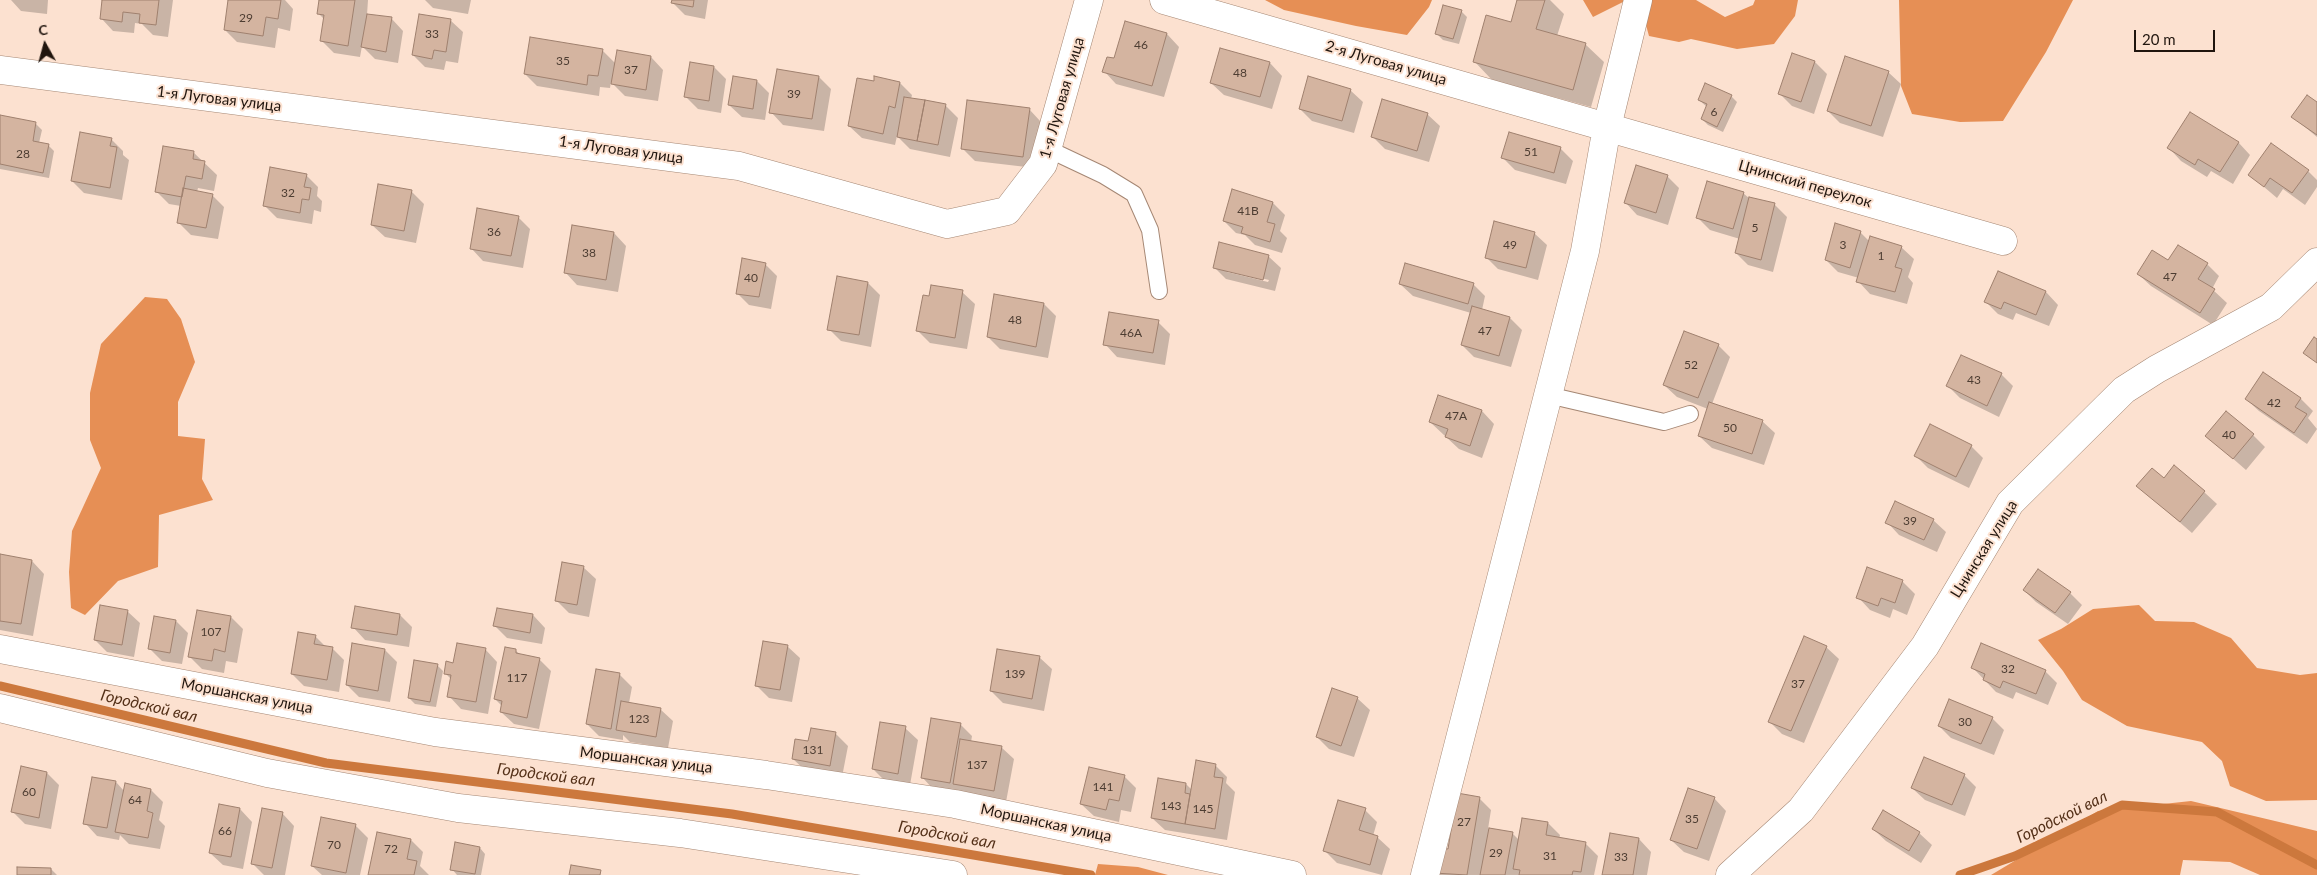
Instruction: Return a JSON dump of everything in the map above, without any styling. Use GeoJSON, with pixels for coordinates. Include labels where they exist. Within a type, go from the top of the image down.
{"type":"FeatureCollection","features":[{"type":"Feature","properties":{"kind":"street","name":"1-я Луговая улица"},"geometry":{"type":"LineString","coordinates":[[0,70],[740,166],[947,224],[1007,211],[1043,164],[1089,0]]}},
{"type":"Feature","properties":{"kind":"street","name":"2-я Луговая улица"},"geometry":{"type":"LineString","coordinates":[[1164,0],[1607,127]]}},
{"type":"Feature","properties":{"kind":"street"},"geometry":{"type":"LineString","coordinates":[[1425,875],[1585,251],[1607,127],[1638,0]]}},
{"type":"Feature","properties":{"kind":"street","name":"Цнинский переулок"},"geometry":{"type":"LineString","coordinates":[[1607,127],[2003,241]]}},
{"type":"Feature","properties":{"kind":"street","name":"Цнинская улица"},"geometry":{"type":"LineString","coordinates":[[1730,875],[1801,810],[1813,795],[1925,646],[2010,503],[2124,390],[2157,369],[2271,307],[2317,262]]}},
{"type":"Feature","properties":{"kind":"street","name":"Моршанская улица"},"geometry":{"type":"LineString","coordinates":[[0,648],[435,732],[766,775],[954,804],[1292,875]]}},
{"type":"Feature","properties":{"kind":"street"},"geometry":{"type":"LineString","coordinates":[[0,708],[267,773],[458,808],[680,833],[953,875]]}},
{"type":"Feature","properties":{"kind":"lane"},"geometry":{"type":"LineString","coordinates":[[1048,149],[1103,176],[1134,194],[1150,230],[1159,291]]}},
{"type":"Feature","properties":{"kind":"lane"},"geometry":{"type":"LineString","coordinates":[[1548,395],[1664,422],[1690,414]]}},
{"type":"Feature","properties":{"kind":"shaded area"},"geometry":{"type":"Polygon","coordinates":[[[1265,0],[1432,0],[1429,7],[1407,35],[1284,10],[1265,0]]]}},
{"type":"Feature","properties":{"kind":"shaded area"},"geometry":{"type":"Polygon","coordinates":[[[1583,0],[1627,0],[1593,17],[1583,0]]]}},
{"type":"Feature","properties":{"kind":"shaded area"},"geometry":{"type":"Polygon","coordinates":[[[1643,0],[1696,0],[1725,17],[1753,5],[1755,0],[1798,0],[1795,16],[1774,44],[1737,49],[1691,39],[1679,42],[1649,36],[1641,7],[1643,0]]]}},
{"type":"Feature","properties":{"kind":"shaded area"},"geometry":{"type":"Polygon","coordinates":[[[1899,0],[2073,0],[2046,52],[2003,121],[1960,122],[1912,114],[1901,86],[1899,0]]]}},
{"type":"Feature","properties":{"kind":"shaded area"},"geometry":{"type":"Polygon","coordinates":[[[145,297],[167,299],[181,319],[195,362],[178,402],[178,436],[205,439],[202,479],[213,500],[159,515],[158,567],[118,581],[85,615],[71,608],[69,572],[72,531],[101,468],[90,440],[90,393],[101,344],[145,297]]]}},
{"type":"Feature","properties":{"kind":"shaded area"},"geometry":{"type":"Polygon","coordinates":[[[2139,605],[2155,621],[2194,622],[2231,638],[2257,668],[2300,675],[2317,673],[2317,800],[2266,801],[2230,786],[2222,761],[2202,742],[2127,726],[2082,700],[2063,671],[2038,640],[2061,629],[2093,609],[2139,605]]]}},
{"type":"Feature","properties":{"kind":"shaded area"},"geometry":{"type":"Polygon","coordinates":[[[2191,801],[2317,831],[2317,875],[2260,875],[2230,862],[2183,860],[2180,875],[1991,875],[2098,811],[2191,801]]]}},
{"type":"Feature","properties":{"kind":"shaded area"},"geometry":{"type":"Polygon","coordinates":[[[1098,864],[1138,867],[1168,875],[1095,875],[1098,864]]]}},
{"type":"Feature","properties":{"kind":"building"},"geometry":{"type":"Polygon","coordinates":[[[102,0],[159,0],[156,25],[139,23],[140,14],[123,12],[122,22],[100,19],[102,0]]]}},
{"type":"Feature","properties":{"kind":"building"},"geometry":{"type":"Polygon","coordinates":[[[228,0],[281,0],[278,19],[266,17],[263,36],[224,30],[228,0]]]}},
{"type":"Feature","properties":{"kind":"building"},"geometry":{"type":"Polygon","coordinates":[[[319,0],[355,0],[348,46],[320,41],[324,15],[317,14],[319,0]]]}},
{"type":"Feature","properties":{"kind":"building"},"geometry":{"type":"Polygon","coordinates":[[[672,0],[694,0],[693,7],[671,3],[672,0]]]}},
{"type":"Feature","properties":{"kind":"building"},"geometry":{"type":"Polygon","coordinates":[[[1517,0],[1545,0],[1536,29],[1586,43],[1573,90],[1473,62],[1486,15],[1511,22],[1517,0]]]}},
{"type":"Feature","properties":{"kind":"building"},"geometry":{"type":"Polygon","coordinates":[[[1443,5],[1462,10],[1453,39],[1435,34],[1443,5]]]}},
{"type":"Feature","properties":{"kind":"building"},"geometry":{"type":"Polygon","coordinates":[[[367,14],[392,17],[386,52],[361,47],[367,14]]]}},
{"type":"Feature","properties":{"kind":"building"},"geometry":{"type":"Polygon","coordinates":[[[419,14],[451,19],[446,52],[434,50],[432,59],[412,55],[419,14]]]}},
{"type":"Feature","properties":{"kind":"building"},"geometry":{"type":"Polygon","coordinates":[[[1125,21],[1167,33],[1152,86],[1102,72],[1107,57],[1114,58],[1125,21]]]}},
{"type":"Feature","properties":{"kind":"building"},"geometry":{"type":"Polygon","coordinates":[[[530,37],[603,49],[598,76],[588,75],[587,85],[524,74],[530,37]]]}},
{"type":"Feature","properties":{"kind":"building"},"geometry":{"type":"Polygon","coordinates":[[[1220,48],[1270,62],[1260,97],[1210,83],[1220,48]]]}},
{"type":"Feature","properties":{"kind":"building"},"geometry":{"type":"Polygon","coordinates":[[[617,50],[651,56],[646,90],[611,84],[617,50]]]}},
{"type":"Feature","properties":{"kind":"building"},"geometry":{"type":"Polygon","coordinates":[[[1792,53],[1815,61],[1801,102],[1778,94],[1792,53]]]}},
{"type":"Feature","properties":{"kind":"building"},"geometry":{"type":"Polygon","coordinates":[[[1845,56],[1889,71],[1871,126],[1827,111],[1845,56]]]}},
{"type":"Feature","properties":{"kind":"building"},"geometry":{"type":"Polygon","coordinates":[[[690,62],[714,66],[709,101],[684,97],[690,62]]]}},
{"type":"Feature","properties":{"kind":"building"},"geometry":{"type":"Polygon","coordinates":[[[777,69],[819,76],[812,119],[769,113],[777,69]]]}},
{"type":"Feature","properties":{"kind":"building"},"geometry":{"type":"Polygon","coordinates":[[[733,76],[757,80],[753,109],[728,105],[733,76]]]}},
{"type":"Feature","properties":{"kind":"building"},"geometry":{"type":"Polygon","coordinates":[[[874,76],[900,82],[895,108],[889,106],[883,134],[848,126],[857,78],[874,81],[874,76]]]}},
{"type":"Feature","properties":{"kind":"building"},"geometry":{"type":"Polygon","coordinates":[[[1308,76],[1351,89],[1342,121],[1299,109],[1308,76]]]}},
{"type":"Feature","properties":{"kind":"building"},"geometry":{"type":"Polygon","coordinates":[[[1705,83],[1732,95],[1717,127],[1701,119],[1707,104],[1698,100],[1705,83]]]}},
{"type":"Feature","properties":{"kind":"building"},"geometry":{"type":"Polygon","coordinates":[[[2307,95],[2317,102],[2317,135],[2291,117],[2307,95]]]}},
{"type":"Feature","properties":{"kind":"building"},"geometry":{"type":"Polygon","coordinates":[[[904,97],[925,100],[917,141],[897,137],[904,97]]]}},
{"type":"Feature","properties":{"kind":"building"},"geometry":{"type":"Polygon","coordinates":[[[1382,99],[1428,113],[1417,151],[1371,137],[1382,99]]]}},
{"type":"Feature","properties":{"kind":"building"},"geometry":{"type":"Polygon","coordinates":[[[925,100],[946,104],[938,145],[917,141],[925,100]]]}},
{"type":"Feature","properties":{"kind":"building"},"geometry":{"type":"Polygon","coordinates":[[[967,100],[1030,108],[1023,157],[961,149],[967,100]]]}},
{"type":"Feature","properties":{"kind":"building"},"geometry":{"type":"Polygon","coordinates":[[[2190,112],[2239,142],[2220,172],[2198,159],[2195,165],[2167,148],[2190,112]]]}},
{"type":"Feature","properties":{"kind":"building"},"geometry":{"type":"Polygon","coordinates":[[[0,115],[36,122],[33,141],[49,144],[43,173],[0,164],[0,115]]]}},
{"type":"Feature","properties":{"kind":"building"},"geometry":{"type":"Polygon","coordinates":[[[80,132],[112,138],[110,146],[117,147],[110,188],[71,181],[80,132]]]}},
{"type":"Feature","properties":{"kind":"building"},"geometry":{"type":"Polygon","coordinates":[[[1509,132],[1561,147],[1554,173],[1501,158],[1509,132]]]}},
{"type":"Feature","properties":{"kind":"building"},"geometry":{"type":"Polygon","coordinates":[[[2271,143],[2309,170],[2292,193],[2270,178],[2264,187],[2248,175],[2271,143]]]}},
{"type":"Feature","properties":{"kind":"building"},"geometry":{"type":"Polygon","coordinates":[[[163,146],[194,151],[193,159],[205,161],[202,179],[186,176],[182,197],[155,192],[163,146]]]}},
{"type":"Feature","properties":{"kind":"building"},"geometry":{"type":"Polygon","coordinates":[[[1636,165],[1668,175],[1656,213],[1624,203],[1636,165]]]}},
{"type":"Feature","properties":{"kind":"building"},"geometry":{"type":"Polygon","coordinates":[[[270,167],[307,174],[304,187],[311,188],[309,200],[302,199],[300,213],[263,206],[270,167]]]}},
{"type":"Feature","properties":{"kind":"building"},"geometry":{"type":"Polygon","coordinates":[[[1707,181],[1744,192],[1733,229],[1696,218],[1707,181]]]}},
{"type":"Feature","properties":{"kind":"building"},"geometry":{"type":"Polygon","coordinates":[[[378,184],[412,190],[404,231],[371,225],[378,184]]]}},
{"type":"Feature","properties":{"kind":"building"},"geometry":{"type":"Polygon","coordinates":[[[183,188],[213,194],[206,228],[177,223],[183,188]]]}},
{"type":"Feature","properties":{"kind":"building"},"geometry":{"type":"Polygon","coordinates":[[[1232,189],[1273,202],[1267,222],[1275,224],[1270,242],[1241,233],[1243,227],[1223,221],[1232,189]]]}},
{"type":"Feature","properties":{"kind":"building"},"geometry":{"type":"Polygon","coordinates":[[[1749,197],[1775,203],[1761,260],[1735,253],[1749,197]]]}},
{"type":"Feature","properties":{"kind":"building"},"geometry":{"type":"Polygon","coordinates":[[[477,208],[519,216],[511,256],[470,249],[477,208]]]}},
{"type":"Feature","properties":{"kind":"building"},"geometry":{"type":"Polygon","coordinates":[[[1494,221],[1535,232],[1526,268],[1485,258],[1494,221]]]}},
{"type":"Feature","properties":{"kind":"building"},"geometry":{"type":"Polygon","coordinates":[[[1835,223],[1861,231],[1850,268],[1825,260],[1835,223]]]}},
{"type":"Feature","properties":{"kind":"building"},"geometry":{"type":"Polygon","coordinates":[[[572,225],[614,232],[606,280],[564,273],[572,225]]]}},
{"type":"Feature","properties":{"kind":"building"},"geometry":{"type":"Polygon","coordinates":[[[1870,236],[1902,246],[1895,267],[1902,269],[1895,292],[1856,282],[1870,236]]]}},
{"type":"Feature","properties":{"kind":"building"},"geometry":{"type":"Polygon","coordinates":[[[1219,242],[1269,255],[1263,280],[1213,268],[1219,242]]]}},
{"type":"Feature","properties":{"kind":"building"},"geometry":{"type":"Polygon","coordinates":[[[2178,245],[2208,263],[2198,279],[2215,289],[2200,313],[2137,274],[2152,250],[2168,260],[2178,245]]]}},
{"type":"Feature","properties":{"kind":"building"},"geometry":{"type":"Polygon","coordinates":[[[742,258],[766,263],[759,297],[736,294],[742,258]]]}},
{"type":"Feature","properties":{"kind":"building"},"geometry":{"type":"Polygon","coordinates":[[[1405,263],[1474,283],[1468,304],[1399,284],[1405,263]]]}},
{"type":"Feature","properties":{"kind":"building"},"geometry":{"type":"Polygon","coordinates":[[[1998,271],[2046,291],[2036,315],[2004,302],[2001,309],[1984,302],[1998,271]]]}},
{"type":"Feature","properties":{"kind":"building"},"geometry":{"type":"Polygon","coordinates":[[[837,276],[868,282],[859,335],[827,330],[837,276]]]}},
{"type":"Feature","properties":{"kind":"building"},"geometry":{"type":"Polygon","coordinates":[[[931,285],[963,290],[955,338],[916,331],[923,295],[929,296],[931,285]]]}},
{"type":"Feature","properties":{"kind":"building"},"geometry":{"type":"Polygon","coordinates":[[[994,294],[1044,303],[1036,347],[987,337],[994,294]]]}},
{"type":"Feature","properties":{"kind":"building"},"geometry":{"type":"Polygon","coordinates":[[[1472,306],[1510,317],[1499,356],[1461,345],[1472,306]]]}},
{"type":"Feature","properties":{"kind":"building"},"geometry":{"type":"Polygon","coordinates":[[[1109,312],[1159,320],[1153,353],[1103,345],[1109,312]]]}},
{"type":"Feature","properties":{"kind":"building"},"geometry":{"type":"Polygon","coordinates":[[[1684,331],[1719,344],[1698,398],[1663,385],[1684,331]]]}},
{"type":"Feature","properties":{"kind":"building"},"geometry":{"type":"Polygon","coordinates":[[[2314,337],[2317,339],[2317,363],[2303,353],[2314,337]]]}},
{"type":"Feature","properties":{"kind":"building"},"geometry":{"type":"Polygon","coordinates":[[[1961,355],[2002,373],[1987,406],[1946,386],[1961,355]]]}},
{"type":"Feature","properties":{"kind":"building"},"geometry":{"type":"Polygon","coordinates":[[[2263,372],[2301,398],[2295,407],[2307,414],[2294,433],[2245,399],[2263,372]]]}},
{"type":"Feature","properties":{"kind":"building"},"geometry":{"type":"Polygon","coordinates":[[[1438,395],[1482,410],[1470,446],[1445,437],[1448,429],[1429,422],[1438,395]]]}},
{"type":"Feature","properties":{"kind":"building"},"geometry":{"type":"Polygon","coordinates":[[[1709,402],[1763,420],[1752,454],[1698,436],[1709,402]]]}},
{"type":"Feature","properties":{"kind":"building"},"geometry":{"type":"Polygon","coordinates":[[[2226,411],[2254,434],[2233,459],[2205,436],[2226,411]]]}},
{"type":"Feature","properties":{"kind":"building"},"geometry":{"type":"Polygon","coordinates":[[[1930,424],[1972,445],[1956,477],[1914,456],[1930,424]]]}},
{"type":"Feature","properties":{"kind":"building"},"geometry":{"type":"Polygon","coordinates":[[[2174,465],[2205,491],[2180,522],[2136,486],[2152,468],[2164,478],[2174,465]]]}},
{"type":"Feature","properties":{"kind":"building"},"geometry":{"type":"Polygon","coordinates":[[[1895,501],[1934,519],[1924,540],[1885,523],[1895,501]]]}},
{"type":"Feature","properties":{"kind":"building"},"geometry":{"type":"Polygon","coordinates":[[[0,554],[32,560],[21,624],[0,621],[0,554]]]}},
{"type":"Feature","properties":{"kind":"building"},"geometry":{"type":"Polygon","coordinates":[[[562,562],[584,566],[577,605],[555,601],[562,562]]]}},
{"type":"Feature","properties":{"kind":"building"},"geometry":{"type":"Polygon","coordinates":[[[1867,567],[1903,580],[1895,603],[1881,598],[1878,606],[1856,598],[1867,567]]]}},
{"type":"Feature","properties":{"kind":"building"},"geometry":{"type":"Polygon","coordinates":[[[2038,569],[2071,592],[2055,613],[2023,590],[2038,569]]]}},
{"type":"Feature","properties":{"kind":"building"},"geometry":{"type":"Polygon","coordinates":[[[100,605],[128,610],[122,645],[94,640],[100,605]]]}},
{"type":"Feature","properties":{"kind":"building"},"geometry":{"type":"Polygon","coordinates":[[[355,606],[400,614],[397,635],[351,628],[355,606]]]}},
{"type":"Feature","properties":{"kind":"building"},"geometry":{"type":"Polygon","coordinates":[[[497,608],[533,614],[530,633],[493,626],[497,608]]]}},
{"type":"Feature","properties":{"kind":"building"},"geometry":{"type":"Polygon","coordinates":[[[197,610],[231,616],[225,652],[214,649],[212,661],[188,657],[197,610]]]}},
{"type":"Feature","properties":{"kind":"building"},"geometry":{"type":"Polygon","coordinates":[[[154,616],[176,620],[170,653],[148,649],[154,616]]]}},
{"type":"Feature","properties":{"kind":"building"},"geometry":{"type":"Polygon","coordinates":[[[298,632],[316,635],[314,644],[333,647],[327,680],[291,674],[298,632]]]}},
{"type":"Feature","properties":{"kind":"building"},"geometry":{"type":"Polygon","coordinates":[[[1804,636],[1827,646],[1791,731],[1768,722],[1804,636]]]}},
{"type":"Feature","properties":{"kind":"building"},"geometry":{"type":"Polygon","coordinates":[[[763,641],[788,645],[780,690],[755,686],[763,641]]]}},
{"type":"Feature","properties":{"kind":"building"},"geometry":{"type":"Polygon","coordinates":[[[352,643],[385,649],[378,691],[346,685],[352,643]]]}},
{"type":"Feature","properties":{"kind":"building"},"geometry":{"type":"Polygon","coordinates":[[[457,643],[486,648],[476,702],[447,697],[451,675],[444,674],[446,661],[453,663],[457,643]]]}},
{"type":"Feature","properties":{"kind":"building"},"geometry":{"type":"Polygon","coordinates":[[[1981,643],[2046,670],[2036,694],[2003,681],[2000,688],[1983,680],[1985,674],[1971,668],[1981,643]]]}},
{"type":"Feature","properties":{"kind":"building"},"geometry":{"type":"Polygon","coordinates":[[[505,647],[516,649],[516,653],[540,658],[527,718],[500,712],[502,701],[494,699],[505,647]]]}},
{"type":"Feature","properties":{"kind":"building"},"geometry":{"type":"Polygon","coordinates":[[[997,649],[1040,656],[1032,699],[990,691],[997,649]]]}},
{"type":"Feature","properties":{"kind":"building"},"geometry":{"type":"Polygon","coordinates":[[[414,660],[438,664],[430,702],[408,698],[414,660]]]}},
{"type":"Feature","properties":{"kind":"building"},"geometry":{"type":"Polygon","coordinates":[[[596,669],[620,673],[611,729],[586,724],[596,669]]]}},
{"type":"Feature","properties":{"kind":"building"},"geometry":{"type":"Polygon","coordinates":[[[1332,688],[1358,697],[1341,746],[1316,737],[1332,688]]]}},
{"type":"Feature","properties":{"kind":"building"},"geometry":{"type":"Polygon","coordinates":[[[1949,699],[1993,717],[1981,744],[1938,726],[1949,699]]]}},
{"type":"Feature","properties":{"kind":"building"},"geometry":{"type":"Polygon","coordinates":[[[621,701],[661,708],[656,737],[616,730],[621,701]]]}},
{"type":"Feature","properties":{"kind":"building"},"geometry":{"type":"Polygon","coordinates":[[[931,718],[961,723],[950,783],[921,778],[931,718]]]}},
{"type":"Feature","properties":{"kind":"building"},"geometry":{"type":"Polygon","coordinates":[[[880,722],[906,726],[898,774],[872,769],[880,722]]]}},
{"type":"Feature","properties":{"kind":"building"},"geometry":{"type":"Polygon","coordinates":[[[811,728],[836,732],[830,766],[792,759],[795,739],[808,741],[811,728]]]}},
{"type":"Feature","properties":{"kind":"building"},"geometry":{"type":"Polygon","coordinates":[[[960,739],[1002,746],[994,791],[953,784],[960,739]]]}},
{"type":"Feature","properties":{"kind":"building"},"geometry":{"type":"Polygon","coordinates":[[[1924,757],[1965,774],[1952,805],[1911,788],[1924,757]]]}},
{"type":"Feature","properties":{"kind":"building"},"geometry":{"type":"Polygon","coordinates":[[[1196,760],[1216,764],[1214,777],[1223,778],[1215,829],[1185,824],[1196,760]]]}},
{"type":"Feature","properties":{"kind":"building"},"geometry":{"type":"Polygon","coordinates":[[[21,766],[47,772],[39,818],[11,812],[21,766]]]}},
{"type":"Feature","properties":{"kind":"building"},"geometry":{"type":"Polygon","coordinates":[[[1089,767],[1125,775],[1119,801],[1109,799],[1106,810],[1080,804],[1089,767]]]}},
{"type":"Feature","properties":{"kind":"building"},"geometry":{"type":"Polygon","coordinates":[[[92,777],[116,781],[107,828],[83,824],[92,777]]]}},
{"type":"Feature","properties":{"kind":"building"},"geometry":{"type":"Polygon","coordinates":[[[1158,778],[1186,783],[1185,793],[1190,794],[1185,824],[1151,818],[1158,778]]]}},
{"type":"Feature","properties":{"kind":"building"},"geometry":{"type":"Polygon","coordinates":[[[125,783],[151,789],[147,811],[153,813],[148,838],[115,832],[125,783]]]}},
{"type":"Feature","properties":{"kind":"building"},"geometry":{"type":"Polygon","coordinates":[[[1688,788],[1715,797],[1697,849],[1670,840],[1688,788]]]}},
{"type":"Feature","properties":{"kind":"building"},"geometry":{"type":"Polygon","coordinates":[[[1457,793],[1480,797],[1467,875],[1434,873],[1438,847],[1448,849],[1457,793]]]}},
{"type":"Feature","properties":{"kind":"building"},"geometry":{"type":"Polygon","coordinates":[[[1338,800],[1366,808],[1359,830],[1378,836],[1370,865],[1323,851],[1338,800]]]}},
{"type":"Feature","properties":{"kind":"building"},"geometry":{"type":"Polygon","coordinates":[[[219,804],[240,808],[231,857],[209,853],[219,804]]]}},
{"type":"Feature","properties":{"kind":"building"},"geometry":{"type":"Polygon","coordinates":[[[262,808],[283,812],[272,868],[251,864],[262,808]]]}},
{"type":"Feature","properties":{"kind":"building"},"geometry":{"type":"Polygon","coordinates":[[[1883,810],[1920,832],[1909,851],[1872,829],[1883,810]]]}},
{"type":"Feature","properties":{"kind":"building"},"geometry":{"type":"Polygon","coordinates":[[[321,817],[356,824],[346,873],[311,866],[321,817]]]}},
{"type":"Feature","properties":{"kind":"building"},"geometry":{"type":"Polygon","coordinates":[[[1522,818],[1548,822],[1546,835],[1586,842],[1581,872],[1573,871],[1572,875],[1519,875],[1520,870],[1513,869],[1522,818]]]}},
{"type":"Feature","properties":{"kind":"building"},"geometry":{"type":"Polygon","coordinates":[[[1489,828],[1513,832],[1505,875],[1480,875],[1489,828]]]}},
{"type":"Feature","properties":{"kind":"building"},"geometry":{"type":"Polygon","coordinates":[[[377,832],[411,839],[407,859],[417,861],[414,875],[368,875],[377,832]]]}},
{"type":"Feature","properties":{"kind":"building"},"geometry":{"type":"Polygon","coordinates":[[[1610,833],[1639,838],[1633,875],[1602,875],[1610,833]]]}},
{"type":"Feature","properties":{"kind":"building"},"geometry":{"type":"Polygon","coordinates":[[[455,842],[480,847],[475,874],[450,870],[455,842]]]}},
{"type":"Feature","properties":{"kind":"building"},"geometry":{"type":"Polygon","coordinates":[[[571,865],[601,870],[600,875],[569,875],[571,865]]]}},
{"type":"Feature","properties":{"kind":"building"},"geometry":{"type":"Polygon","coordinates":[[[17,867],[51,868],[51,875],[17,875],[17,867]]]}},
{"type":"Feature","properties":{"kind":"waterway","name":"Городской вал"},"geometry":{"type":"LineString","coordinates":[[0,686],[326,763],[732,814],[1091,875]]}},
{"type":"Feature","properties":{"kind":"waterway","name":"Городской вал"},"geometry":{"type":"LineString","coordinates":[[1960,875],[2015,856],[2122,805],[2217,812],[2317,865]]}}]}
